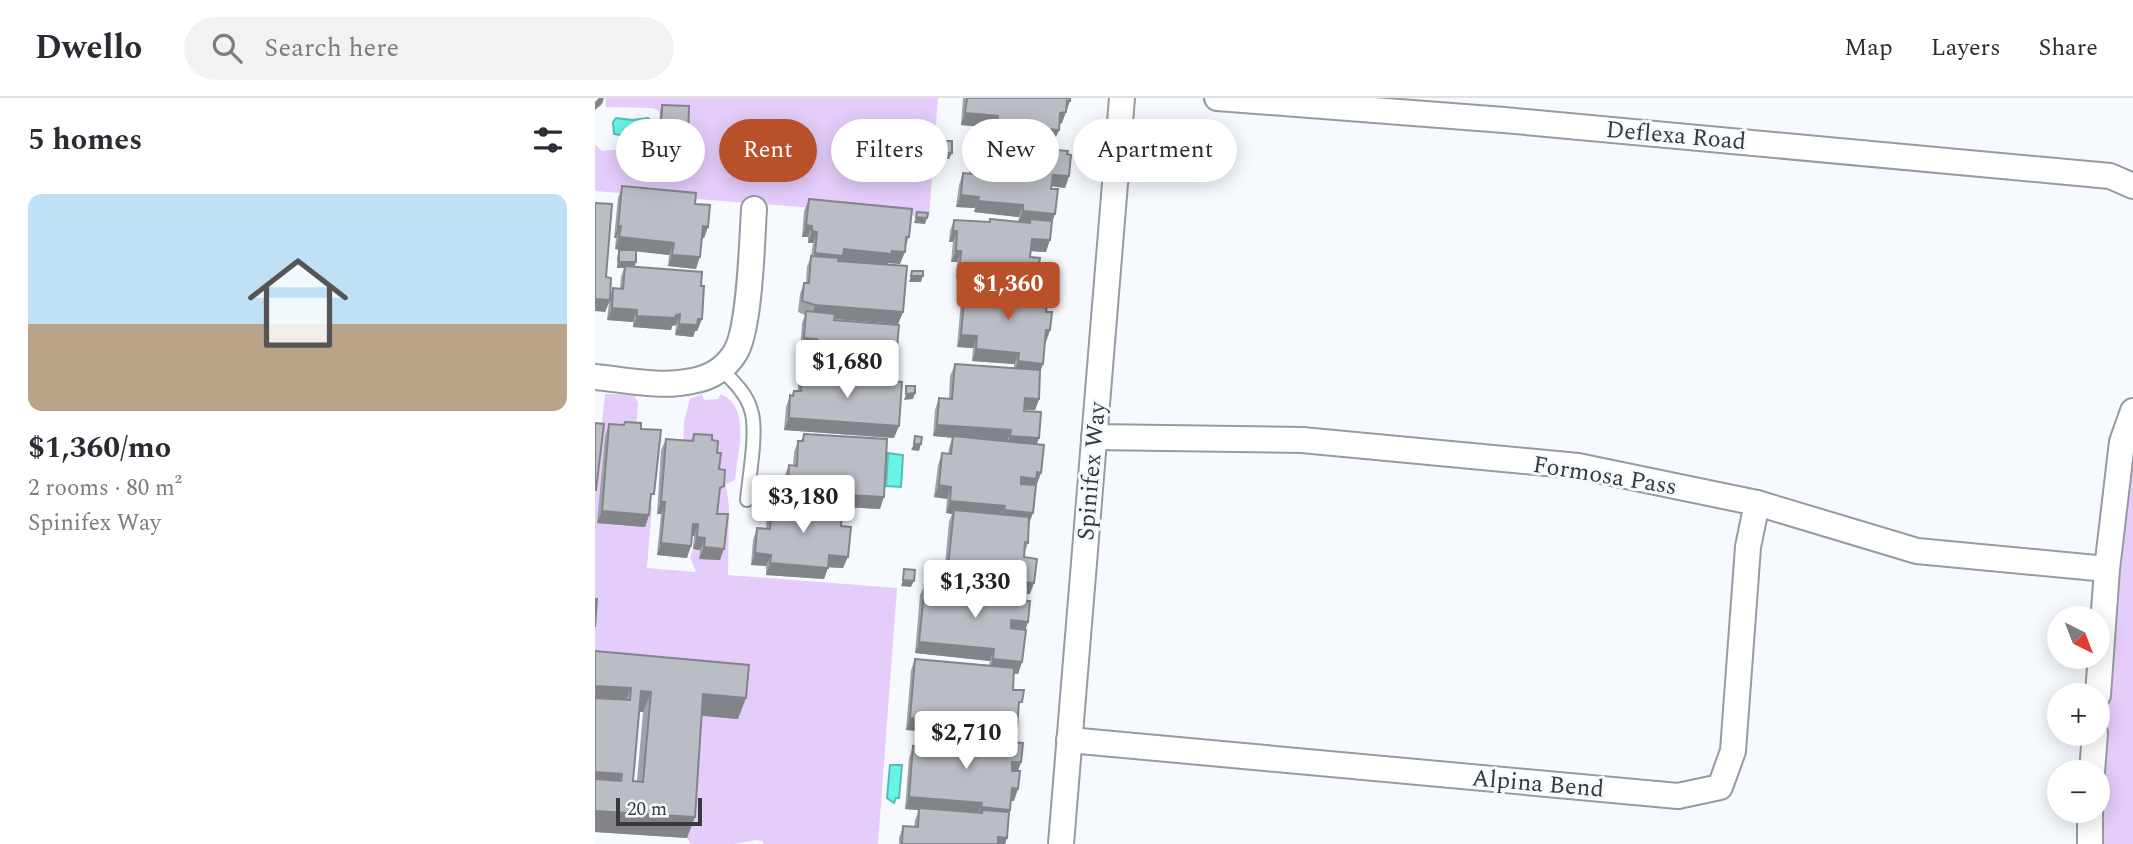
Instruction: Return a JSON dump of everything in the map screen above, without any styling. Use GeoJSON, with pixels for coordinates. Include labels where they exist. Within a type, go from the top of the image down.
{"type":"FeatureCollection","features":[{"type":"Feature","properties":{"kind":"street","name":"Spinifex Way"},"geometry":{"type":"LineString","coordinates":[[1061,844],[1122,98]]}},
{"type":"Feature","properties":{"kind":"street","name":"Deflexa Road"},"geometry":{"type":"LineString","coordinates":[[1217,98],[1505,109],[2110,176],[2133,186]]}},
{"type":"Feature","properties":{"kind":"street"},"geometry":{"type":"LineString","coordinates":[[595,377],[671,384],[707,377],[721,369],[737,351],[744,328],[754,209]]}},
{"type":"Feature","properties":{"kind":"street"},"geometry":{"type":"LineString","coordinates":[[2099,683],[2106,569],[2122,442],[2133,411]]}},
{"type":"Feature","properties":{"kind":"street","name":"Formosa Pass"},"geometry":{"type":"LineString","coordinates":[[1094,437],[1302,440],[1564,465],[1757,502],[1917,551],[2106,569]]}},
{"type":"Feature","properties":{"kind":"street","name":"Alpina Bend"},"geometry":{"type":"LineString","coordinates":[[1069,740],[1678,796],[1720,787],[1733,751],[1748,547],[1757,502]]}},
{"type":"Feature","properties":{"kind":"street"},"geometry":{"type":"LineString","coordinates":[[2090,823],[2090,844]]}},
{"type":"Feature","properties":{"kind":"lane"},"geometry":{"type":"LineString","coordinates":[[721,369],[743,393],[754,422],[747,500]]}},
{"type":"Feature","properties":{"kind":"shaded area"},"geometry":{"type":"Polygon","coordinates":[[[606,98],[938,98],[936,119],[831,119],[831,182],[932,182],[929,217],[595,191],[595,144],[602,151],[616,150],[616,182],[705,182],[705,119],[687,119],[687,112],[606,107],[606,98]]]}},
{"type":"Feature","properties":{"kind":"shaded area"},"geometry":{"type":"Polygon","coordinates":[[[616,118],[624,119],[616,119],[616,134],[614,134],[613,122],[616,118]]]}},
{"type":"Feature","properties":{"kind":"shaded area"},"geometry":{"type":"Polygon","coordinates":[[[605,394],[634,395],[638,403],[636,431],[647,505],[652,506],[647,568],[696,572],[690,558],[693,549],[700,549],[699,558],[719,560],[683,452],[684,421],[690,399],[702,394],[704,400],[718,399],[721,394],[731,401],[740,420],[735,480],[726,484],[729,507],[728,575],[897,588],[878,844],[763,844],[763,841],[756,840],[734,844],[691,844],[687,838],[695,715],[595,673],[595,486],[605,394]]]}},
{"type":"Feature","properties":{"kind":"shaded area"},"geometry":{"type":"Polygon","coordinates":[[[2133,437],[2133,844],[2097,844],[2098,823],[2110,823],[2110,760],[2100,760],[2100,746],[2110,746],[2110,683],[2104,683],[2106,669],[2111,668],[2111,626],[2133,437]]]}},
{"type":"Feature","properties":{"kind":"shaded area"},"geometry":{"type":"Polygon","coordinates":[[[888,453],[903,455],[901,487],[886,486],[888,453]]]}},
{"type":"Feature","properties":{"kind":"shaded area"},"geometry":{"type":"Polygon","coordinates":[[[890,765],[902,765],[899,798],[896,798],[894,803],[887,798],[890,765]]]}},
{"type":"Feature","properties":{"kind":"building"},"geometry":{"type":"Polygon","coordinates":[[[967,98],[1070,98],[1066,112],[1060,113],[1059,130],[1059,119],[998,119],[998,116],[965,113],[967,98]]]}},
{"type":"Feature","properties":{"kind":"building"},"geometry":{"type":"Polygon","coordinates":[[[662,105],[689,106],[689,119],[662,119],[662,105]]]}},
{"type":"Feature","properties":{"kind":"building"},"geometry":{"type":"Polygon","coordinates":[[[948,141],[952,141],[952,153],[948,153],[948,141]]]}},
{"type":"Feature","properties":{"kind":"building"},"geometry":{"type":"Polygon","coordinates":[[[1059,150],[1068,151],[1067,154],[1071,155],[1069,176],[1059,175],[1059,150]]]}},
{"type":"Feature","properties":{"kind":"building"},"geometry":{"type":"Polygon","coordinates":[[[962,182],[1052,182],[1051,189],[1058,189],[1055,214],[1023,211],[1023,205],[978,201],[979,197],[961,195],[962,182]]]}},
{"type":"Feature","properties":{"kind":"building"},"geometry":{"type":"Polygon","coordinates":[[[622,186],[696,193],[695,204],[710,205],[708,227],[703,226],[700,257],[672,255],[674,243],[619,237],[622,186]]]}},
{"type":"Feature","properties":{"kind":"building"},"geometry":{"type":"Polygon","coordinates":[[[809,199],[912,209],[905,252],[892,251],[891,254],[844,249],[843,256],[815,253],[817,232],[812,231],[812,226],[806,225],[809,199]]]}},
{"type":"Feature","properties":{"kind":"building"},"geometry":{"type":"Polygon","coordinates":[[[595,203],[612,204],[606,277],[611,278],[610,300],[595,299],[595,203]]]}},
{"type":"Feature","properties":{"kind":"building"},"geometry":{"type":"Polygon","coordinates":[[[917,212],[928,213],[927,218],[916,217],[917,212]]]}},
{"type":"Feature","properties":{"kind":"building"},"geometry":{"type":"Polygon","coordinates":[[[990,219],[1030,223],[1030,219],[1052,221],[1050,240],[1032,239],[1030,257],[1040,258],[1039,265],[1051,266],[1047,282],[980,278],[981,267],[960,266],[961,251],[956,251],[957,231],[953,231],[954,220],[990,222],[990,219]]]}},
{"type":"Feature","properties":{"kind":"building"},"geometry":{"type":"Polygon","coordinates":[[[619,250],[636,250],[636,262],[619,262],[619,250]]]}},
{"type":"Feature","properties":{"kind":"building"},"geometry":{"type":"Polygon","coordinates":[[[811,256],[839,258],[838,261],[907,266],[903,312],[815,305],[802,301],[804,283],[809,283],[811,256]]]}},
{"type":"Feature","properties":{"kind":"building"},"geometry":{"type":"Polygon","coordinates":[[[625,266],[702,272],[702,319],[698,319],[697,325],[679,324],[680,314],[675,318],[637,316],[637,310],[612,308],[613,288],[623,289],[625,266]]]}},
{"type":"Feature","properties":{"kind":"building"},"geometry":{"type":"Polygon","coordinates":[[[912,271],[923,271],[923,276],[911,276],[912,271]]]}},
{"type":"Feature","properties":{"kind":"building"},"geometry":{"type":"Polygon","coordinates":[[[965,288],[1048,295],[1046,312],[1052,312],[1050,330],[1046,330],[1043,364],[1018,361],[1019,353],[976,349],[977,336],[961,335],[965,288]]]}},
{"type":"Feature","properties":{"kind":"building"},"geometry":{"type":"Polygon","coordinates":[[[806,311],[835,314],[834,320],[899,325],[895,372],[822,366],[823,353],[816,352],[817,339],[804,338],[806,311]]]}},
{"type":"Feature","properties":{"kind":"building"},"geometry":{"type":"Polygon","coordinates":[[[955,364],[1040,370],[1039,399],[1025,398],[1024,411],[1041,412],[1039,438],[1010,436],[1011,430],[937,425],[939,398],[952,399],[955,364]]]}},
{"type":"Feature","properties":{"kind":"building"},"geometry":{"type":"Polygon","coordinates":[[[803,371],[829,373],[829,377],[902,382],[899,426],[789,418],[790,395],[793,396],[794,391],[801,391],[803,371]]]}},
{"type":"Feature","properties":{"kind":"building"},"geometry":{"type":"Polygon","coordinates":[[[906,386],[915,386],[915,393],[906,394],[906,386]]]}},
{"type":"Feature","properties":{"kind":"building"},"geometry":{"type":"Polygon","coordinates":[[[625,422],[641,423],[641,429],[661,430],[649,515],[602,511],[609,424],[624,425],[625,422]]]}},
{"type":"Feature","properties":{"kind":"building"},"geometry":{"type":"Polygon","coordinates":[[[595,423],[604,424],[596,490],[595,490],[595,423]]]}},
{"type":"Feature","properties":{"kind":"building"},"geometry":{"type":"Polygon","coordinates":[[[694,434],[712,435],[712,440],[718,441],[717,453],[721,453],[719,469],[725,470],[717,514],[728,514],[724,549],[704,547],[705,538],[697,537],[698,524],[693,524],[691,546],[661,543],[666,439],[693,441],[694,434]]]}},
{"type":"Feature","properties":{"kind":"building"},"geometry":{"type":"Polygon","coordinates":[[[804,434],[887,439],[884,497],[787,494],[789,465],[797,466],[798,441],[803,441],[804,434]]]}},
{"type":"Feature","properties":{"kind":"building"},"geometry":{"type":"Polygon","coordinates":[[[915,436],[922,437],[921,444],[914,444],[915,436]]]}},
{"type":"Feature","properties":{"kind":"building"},"geometry":{"type":"Polygon","coordinates":[[[953,436],[1044,445],[1041,473],[1037,472],[1036,479],[1021,477],[1021,484],[1036,485],[1033,513],[1004,510],[1005,506],[950,501],[951,487],[939,485],[942,453],[951,454],[953,436]]]}},
{"type":"Feature","properties":{"kind":"building"},"geometry":{"type":"Polygon","coordinates":[[[775,496],[800,499],[800,503],[804,503],[803,508],[842,512],[841,526],[851,527],[848,557],[829,555],[828,568],[770,563],[771,555],[755,553],[757,528],[770,529],[775,496]]]}},
{"type":"Feature","properties":{"kind":"building"},"geometry":{"type":"Polygon","coordinates":[[[954,510],[1029,517],[1028,543],[1025,542],[1024,557],[1037,559],[1034,583],[947,576],[954,510]]]}},
{"type":"Feature","properties":{"kind":"building"},"geometry":{"type":"Polygon","coordinates":[[[904,569],[915,570],[914,581],[903,580],[904,569]]]}},
{"type":"Feature","properties":{"kind":"building"},"geometry":{"type":"Polygon","coordinates":[[[925,584],[1026,594],[1026,601],[1030,601],[1028,622],[1011,620],[1011,628],[1026,630],[1022,662],[993,659],[994,649],[919,642],[925,584]]]}},
{"type":"Feature","properties":{"kind":"building"},"geometry":{"type":"Polygon","coordinates":[[[595,651],[749,665],[746,698],[703,694],[695,817],[595,811],[595,779],[621,781],[622,774],[595,772],[595,698],[630,700],[631,688],[595,686],[595,651]],[[641,691],[633,781],[643,782],[651,692],[641,691]]]}},
{"type":"Feature","properties":{"kind":"building"},"geometry":{"type":"Polygon","coordinates":[[[915,659],[1014,668],[1013,690],[1024,690],[1022,702],[1019,702],[1017,728],[910,718],[915,659]]]}},
{"type":"Feature","properties":{"kind":"building"},"geometry":{"type":"Polygon","coordinates":[[[929,735],[1023,743],[1021,762],[1012,762],[1012,771],[1020,771],[1018,789],[1012,788],[1010,810],[981,807],[982,803],[909,797],[913,746],[928,748],[929,735]]]}},
{"type":"Feature","properties":{"kind":"building"},"geometry":{"type":"Polygon","coordinates":[[[919,808],[982,813],[982,810],[1009,812],[1007,838],[998,837],[998,844],[902,844],[903,826],[918,827],[919,808]]]}}]}
